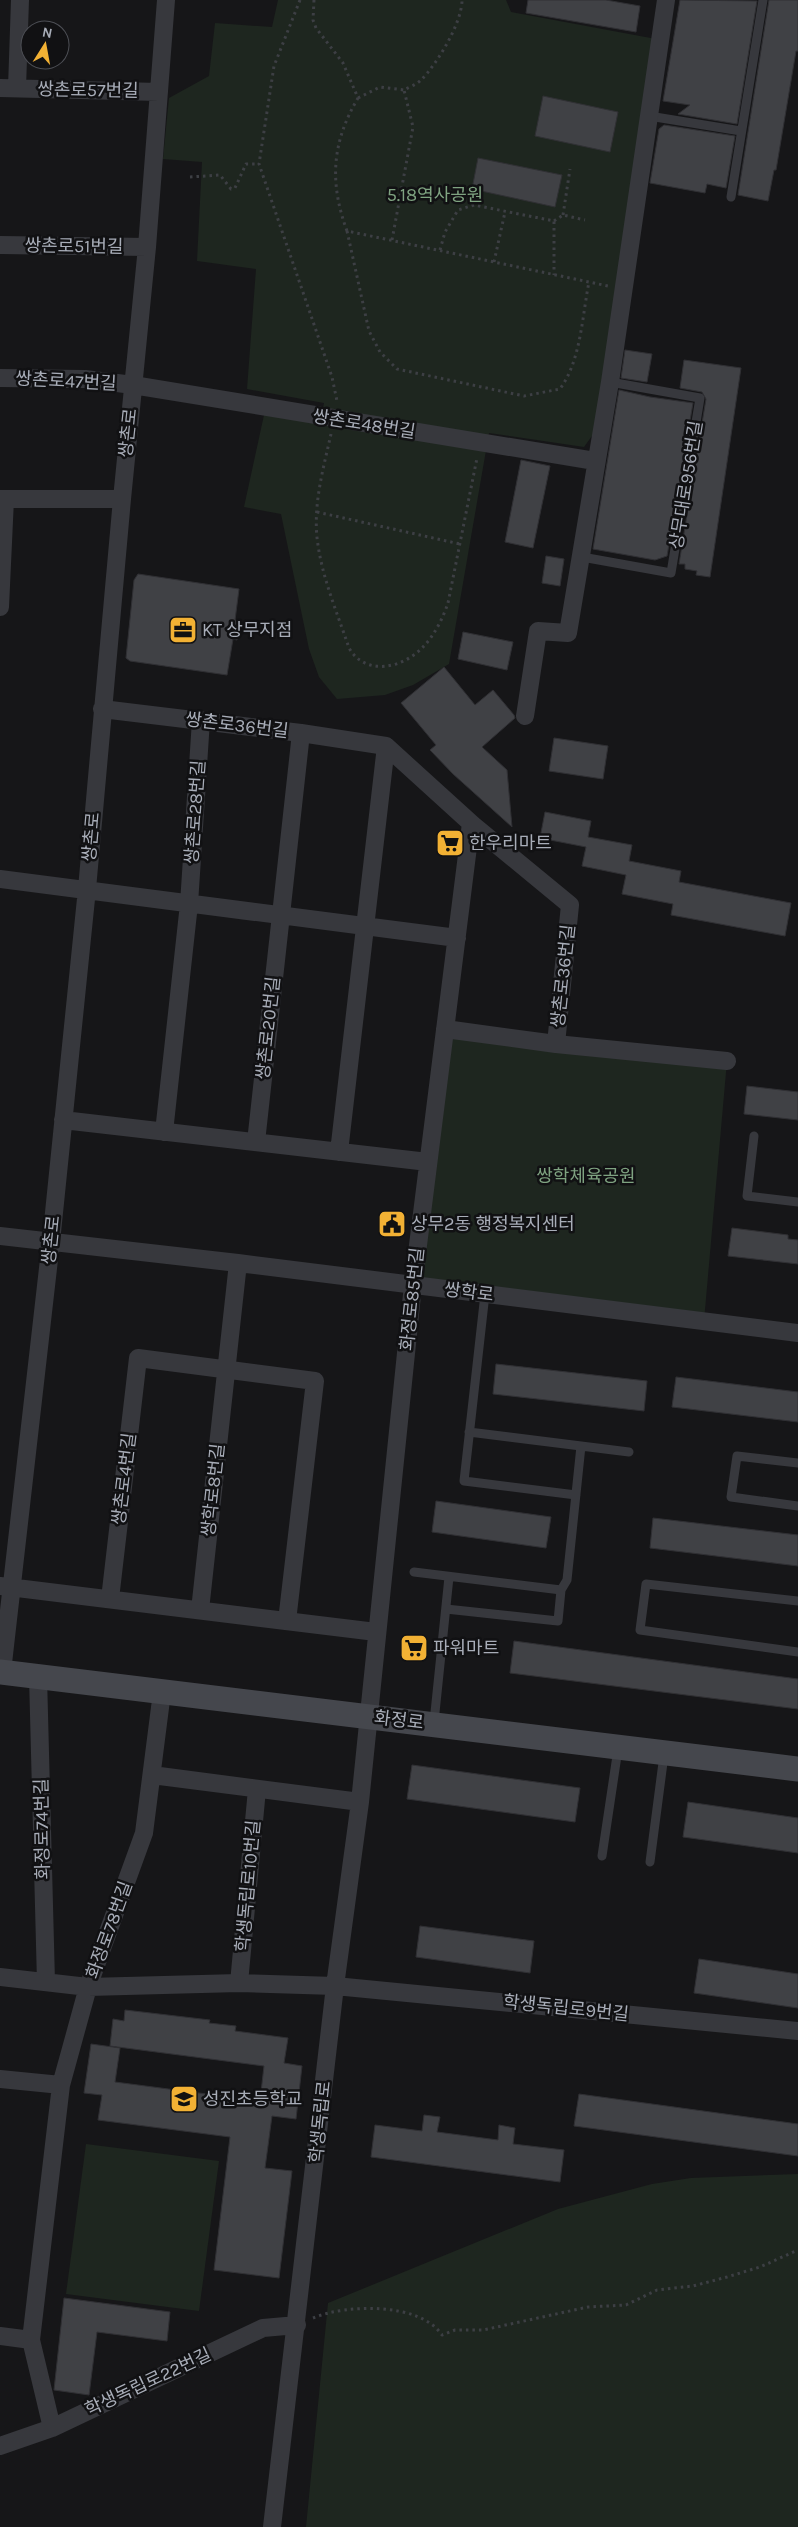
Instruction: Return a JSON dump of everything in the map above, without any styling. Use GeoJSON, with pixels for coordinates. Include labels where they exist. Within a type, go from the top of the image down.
{"type":"FeatureCollection","features":[{"type":"Feature","properties":{"kind":"street","name":"쌍촌로57번길"},"geometry":{"type":"LineString","coordinates":[[20,0],[9,88],[159,92]]}},
{"type":"Feature","properties":{"kind":"street","name":"쌍촌로"},"geometry":{"type":"LineString","coordinates":[[1,1672],[5,1586],[51,1242],[87,889],[102,709],[148,247],[166,0]]}},
{"type":"Feature","properties":{"kind":"street"},"geometry":{"type":"LineString","coordinates":[[525,716],[538,631],[568,633],[582,557],[595,462],[610,382],[666,0]]}},
{"type":"Feature","properties":{"kind":"street","name":"쌍촌로51번길"},"geometry":{"type":"LineString","coordinates":[[0,245],[148,247]]}},
{"type":"Feature","properties":{"kind":"street","name":"쌍촌로47번길"},"geometry":{"type":"LineString","coordinates":[[0,378],[85,379],[133,385]]}},
{"type":"Feature","properties":{"kind":"street","name":"쌍촌로48번길"},"geometry":{"type":"LineString","coordinates":[[133,385],[595,462]]}},
{"type":"Feature","properties":{"kind":"street"},"geometry":{"type":"LineString","coordinates":[[0,607],[3,499],[122,499]]}},
{"type":"Feature","properties":{"kind":"street","name":"쌍촌로36번길"},"geometry":{"type":"LineString","coordinates":[[102,709],[202,720],[386,746],[471,823],[570,905],[556,1044],[727,1061]]}},
{"type":"Feature","properties":{"kind":"street","name":"쌍촌로28번길"},"geometry":{"type":"LineString","coordinates":[[189,904],[202,720]]}},
{"type":"Feature","properties":{"kind":"street"},"geometry":{"type":"LineString","coordinates":[[279,914],[301,733]]}},
{"type":"Feature","properties":{"kind":"street"},"geometry":{"type":"LineString","coordinates":[[339,1152],[386,746]]}},
{"type":"Feature","properties":{"kind":"street","name":"화정로85번길"},"geometry":{"type":"LineString","coordinates":[[368,1716],[413,1285],[471,823]]}},
{"type":"Feature","properties":{"kind":"street"},"geometry":{"type":"LineString","coordinates":[[0,879],[457,938]]}},
{"type":"Feature","properties":{"kind":"street"},"geometry":{"type":"LineString","coordinates":[[164,1132],[189,904]]}},
{"type":"Feature","properties":{"kind":"street","name":"쌍촌로20번길"},"geometry":{"type":"LineString","coordinates":[[256,1142],[279,914]]}},
{"type":"Feature","properties":{"kind":"street"},"geometry":{"type":"LineString","coordinates":[[445,1029],[556,1044]]}},
{"type":"Feature","properties":{"kind":"street"},"geometry":{"type":"LineString","coordinates":[[63,1120],[428,1162]]}},
{"type":"Feature","properties":{"kind":"street","name":"쌍학로"},"geometry":{"type":"LineString","coordinates":[[0,1236],[238,1263],[798,1333]]}},
{"type":"Feature","properties":{"kind":"street","name":"쌍학로8번길"},"geometry":{"type":"LineString","coordinates":[[200,1610],[238,1263]]}},
{"type":"Feature","properties":{"kind":"street","name":"쌍촌로4번길"},"geometry":{"type":"LineString","coordinates":[[110,1599],[138,1358],[226,1369]]}},
{"type":"Feature","properties":{"kind":"street"},"geometry":{"type":"LineString","coordinates":[[226,1369],[315,1381],[287,1621]]}},
{"type":"Feature","properties":{"kind":"street"},"geometry":{"type":"LineString","coordinates":[[5,1586],[376,1632]]}},
{"type":"Feature","properties":{"kind":"street","name":"화정로"},"geometry":{"type":"LineString","coordinates":[[1,1672],[368,1716],[664,1755],[798,1769]]}},
{"type":"Feature","properties":{"kind":"street","name":"화정로74번길"},"geometry":{"type":"LineString","coordinates":[[38,1676],[46,1982]]}},
{"type":"Feature","properties":{"kind":"street","name":"화정로78번길"},"geometry":{"type":"LineString","coordinates":[[52,2428],[31,2340],[61,2085],[88,1987],[144,1833],[162,1692]]}},
{"type":"Feature","properties":{"kind":"street","name":"학생독립로"},"geometry":{"type":"LineString","coordinates":[[272,2527],[335,1986],[360,1802],[368,1716]]}},
{"type":"Feature","properties":{"kind":"street"},"geometry":{"type":"LineString","coordinates":[[152,1775],[360,1802]]}},
{"type":"Feature","properties":{"kind":"street","name":"학생독립로10번길"},"geometry":{"type":"LineString","coordinates":[[239,1983],[257,1788]]}},
{"type":"Feature","properties":{"kind":"street"},"geometry":{"type":"LineString","coordinates":[[0,1978],[88,1987],[239,1983],[335,1986]]}},
{"type":"Feature","properties":{"kind":"street","name":"학생독립로9번길"},"geometry":{"type":"LineString","coordinates":[[335,1986],[798,2031]]}},
{"type":"Feature","properties":{"kind":"street"},"geometry":{"type":"LineString","coordinates":[[0,2079],[61,2085]]}},
{"type":"Feature","properties":{"kind":"street","name":"학생독립로22번길"},"geometry":{"type":"LineString","coordinates":[[0,2446],[52,2428],[263,2328],[297,2325]]}},
{"type":"Feature","properties":{"kind":"street"},"geometry":{"type":"LineString","coordinates":[[0,2336],[31,2340]]}},
{"type":"Feature","properties":{"kind":"lane"},"geometry":{"type":"LineString","coordinates":[[731,197],[763,0]]}},
{"type":"Feature","properties":{"kind":"lane"},"geometry":{"type":"LineString","coordinates":[[649,116],[742,131]]}},
{"type":"Feature","properties":{"kind":"lane","name":"상무대로956번길"},"geometry":{"type":"LineString","coordinates":[[582,557],[671,573],[700,398],[610,382]]}},
{"type":"Feature","properties":{"kind":"lane"},"geometry":{"type":"LineString","coordinates":[[754,1136],[747,1196],[798,1202]]}},
{"type":"Feature","properties":{"kind":"lane"},"geometry":{"type":"LineString","coordinates":[[485,1294],[464,1481],[576,1496]]}},
{"type":"Feature","properties":{"kind":"lane"},"geometry":{"type":"LineString","coordinates":[[469,1432],[629,1452]]}},
{"type":"Feature","properties":{"kind":"lane"},"geometry":{"type":"LineString","coordinates":[[446,1609],[558,1621],[561,1590],[567,1580],[581,1446]]}},
{"type":"Feature","properties":{"kind":"lane"},"geometry":{"type":"LineString","coordinates":[[798,1463],[737,1456],[731,1497],[798,1506]]}},
{"type":"Feature","properties":{"kind":"lane"},"geometry":{"type":"LineString","coordinates":[[414,1572],[561,1590]]}},
{"type":"Feature","properties":{"kind":"lane"},"geometry":{"type":"LineString","coordinates":[[433,1725],[449,1577]]}},
{"type":"Feature","properties":{"kind":"lane"},"geometry":{"type":"LineString","coordinates":[[798,1601],[646,1584],[640,1630],[798,1652]]}},
{"type":"Feature","properties":{"kind":"lane"},"geometry":{"type":"LineString","coordinates":[[602,1856],[618,1749]]}},
{"type":"Feature","properties":{"kind":"lane"},"geometry":{"type":"LineString","coordinates":[[650,1862],[664,1755]]}},
{"type":"Feature","properties":{"kind":"path"},"geometry":{"type":"LineString","coordinates":[[314,0],[313,20],[316,28],[343,63],[358,98]]}},
{"type":"Feature","properties":{"kind":"path"},"geometry":{"type":"LineString","coordinates":[[462,0],[456,24],[438,60],[419,82],[404,90],[380,87],[358,98],[346,118],[338,140],[336,186],[340,211],[347,231],[369,331],[380,352],[397,369],[524,396],[560,389],[568,378],[575,359],[589,282]]}},
{"type":"Feature","properties":{"kind":"path"},"geometry":{"type":"LineString","coordinates":[[392,240],[413,126],[404,90]]}},
{"type":"Feature","properties":{"kind":"path"},"geometry":{"type":"LineString","coordinates":[[190,177],[220,175],[231,189],[236,188],[246,164],[259,164]]}},
{"type":"Feature","properties":{"kind":"path"},"geometry":{"type":"LineString","coordinates":[[563,215],[570,169]]}},
{"type":"Feature","properties":{"kind":"path"},"geometry":{"type":"LineString","coordinates":[[440,250],[445,232],[458,210],[474,205],[554,221],[563,215],[585,220]]}},
{"type":"Feature","properties":{"kind":"path"},"geometry":{"type":"LineString","coordinates":[[494,262],[505,212]]}},
{"type":"Feature","properties":{"kind":"path"},"geometry":{"type":"LineString","coordinates":[[554,221],[554,275]]}},
{"type":"Feature","properties":{"kind":"path"},"geometry":{"type":"LineString","coordinates":[[347,231],[624,289]]}},
{"type":"Feature","properties":{"kind":"path"},"geometry":{"type":"LineString","coordinates":[[317,512],[460,544]]}},
{"type":"Feature","properties":{"kind":"path"},"geometry":{"type":"LineString","coordinates":[[297,2325],[320,2316],[361,2309],[383,2309],[420,2317],[438,2328],[442,2335],[455,2330],[483,2330],[588,2307],[626,2305],[657,2290],[693,2286],[727,2277],[760,2267],[798,2250]]}},
{"type":"Feature","properties":{"kind":"green space","name":"5.18역사공원"},"geometry":{"type":"Polygon","coordinates":[[[278,0],[506,0],[511,12],[656,39],[594,433],[584,447],[489,433],[449,664],[413,685],[385,695],[337,699],[319,677],[309,649],[281,514],[244,507],[264,415],[320,424],[324,403],[247,389],[256,269],[197,261],[202,162],[163,159],[169,98],[209,76],[215,23],[272,27],[278,0]]]}},
{"type":"Feature","properties":{"kind":"green space","name":"쌍학체육공원"},"geometry":{"type":"Polygon","coordinates":[[[445,1029],[727,1061],[704,1321],[413,1285],[445,1029]]]}},
{"type":"Feature","properties":{"kind":"green space"},"geometry":{"type":"Polygon","coordinates":[[[86,2144],[219,2161],[199,2311],[66,2294],[86,2144]]]}},
{"type":"Feature","properties":{"kind":"green space"},"geometry":{"type":"Polygon","coordinates":[[[798,2174],[798,2527],[306,2527],[328,2303],[558,2209],[652,2184],[691,2178],[798,2174]]]}},
{"type":"Feature","properties":{"kind":"building"},"geometry":{"type":"Polygon","coordinates":[[[528,0],[606,0],[640,6],[636,32],[526,13],[528,0]]]}},
{"type":"Feature","properties":{"kind":"building"},"geometry":{"type":"Polygon","coordinates":[[[680,0],[757,1],[737,124],[678,114],[690,105],[663,101],[680,0]]]}},
{"type":"Feature","properties":{"kind":"building"},"geometry":{"type":"Polygon","coordinates":[[[769,0],[798,0],[798,51],[796,51],[776,170],[774,170],[768,201],[738,195],[769,0]]]}},
{"type":"Feature","properties":{"kind":"building"},"geometry":{"type":"Polygon","coordinates":[[[543,96],[618,112],[610,152],[535,136],[543,96]]]}},
{"type":"Feature","properties":{"kind":"building"},"geometry":{"type":"Polygon","coordinates":[[[664,125],[735,136],[726,188],[707,184],[705,193],[650,183],[659,129],[664,125]]]}},
{"type":"Feature","properties":{"kind":"building"},"geometry":{"type":"Polygon","coordinates":[[[478,158],[562,175],[555,207],[472,189],[478,158]]]}},
{"type":"Feature","properties":{"kind":"building"},"geometry":{"type":"Polygon","coordinates":[[[625,350],[652,354],[647,382],[621,378],[625,350]]]}},
{"type":"Feature","properties":{"kind":"building"},"geometry":{"type":"Polygon","coordinates":[[[684,360],[741,368],[710,577],[696,575],[697,571],[685,569],[685,564],[679,564],[706,399],[702,392],[680,388],[684,360]]]}},
{"type":"Feature","properties":{"kind":"building"},"geometry":{"type":"Polygon","coordinates":[[[619,390],[650,397],[693,403],[667,556],[655,560],[593,549],[619,390]]]}},
{"type":"Feature","properties":{"kind":"building"},"geometry":{"type":"Polygon","coordinates":[[[521,460],[550,466],[533,548],[505,542],[521,460]]]}},
{"type":"Feature","properties":{"kind":"building"},"geometry":{"type":"Polygon","coordinates":[[[546,556],[564,559],[560,586],[542,583],[546,556]]]}},
{"type":"Feature","properties":{"kind":"building","name":"KT 상무지점"},"geometry":{"type":"Polygon","coordinates":[[[138,574],[239,589],[235,620],[240,621],[237,640],[233,639],[227,675],[130,661],[126,658],[134,580],[138,574]]]}},
{"type":"Feature","properties":{"kind":"building"},"geometry":{"type":"Polygon","coordinates":[[[463,632],[513,642],[507,670],[458,659],[463,632]]]}},
{"type":"Feature","properties":{"kind":"building"},"geometry":{"type":"Polygon","coordinates":[[[444,667],[475,705],[493,690],[514,715],[515,718],[482,747],[507,770],[512,827],[453,774],[430,750],[436,745],[401,703],[444,667]]]}},
{"type":"Feature","properties":{"kind":"building"},"geometry":{"type":"Polygon","coordinates":[[[554,738],[608,746],[603,779],[549,771],[554,738]]]}},
{"type":"Feature","properties":{"kind":"building"},"geometry":{"type":"Polygon","coordinates":[[[545,812],[591,821],[588,837],[632,845],[629,861],[681,871],[679,882],[791,903],[785,936],[671,915],[673,904],[622,894],[626,875],[582,866],[586,847],[540,838],[545,812]]]}},
{"type":"Feature","properties":{"kind":"building"},"geometry":{"type":"Polygon","coordinates":[[[747,1086],[798,1092],[798,1120],[744,1114],[747,1086]]]}},
{"type":"Feature","properties":{"kind":"building"},"geometry":{"type":"Polygon","coordinates":[[[732,1228],[788,1235],[788,1239],[798,1240],[798,1264],[728,1256],[732,1228]]]}},
{"type":"Feature","properties":{"kind":"building"},"geometry":{"type":"Polygon","coordinates":[[[496,1364],[647,1381],[644,1411],[493,1394],[496,1364]]]}},
{"type":"Feature","properties":{"kind":"building"},"geometry":{"type":"Polygon","coordinates":[[[676,1377],[798,1392],[798,1422],[672,1407],[676,1377]]]}},
{"type":"Feature","properties":{"kind":"building"},"geometry":{"type":"Polygon","coordinates":[[[436,1501],[551,1517],[546,1548],[432,1532],[436,1501]]]}},
{"type":"Feature","properties":{"kind":"building"},"geometry":{"type":"Polygon","coordinates":[[[653,1518],[798,1535],[798,1566],[650,1548],[653,1518]]]}},
{"type":"Feature","properties":{"kind":"building"},"geometry":{"type":"Polygon","coordinates":[[[514,1641],[798,1679],[798,1709],[510,1673],[514,1641]]]}},
{"type":"Feature","properties":{"kind":"building"},"geometry":{"type":"Polygon","coordinates":[[[412,1765],[580,1788],[575,1822],[407,1799],[412,1765]]]}},
{"type":"Feature","properties":{"kind":"building"},"geometry":{"type":"Polygon","coordinates":[[[688,1802],[798,1818],[798,1853],[683,1837],[688,1802]]]}},
{"type":"Feature","properties":{"kind":"building"},"geometry":{"type":"Polygon","coordinates":[[[420,1926],[534,1941],[530,1973],[416,1957],[420,1926]]]}},
{"type":"Feature","properties":{"kind":"building"},"geometry":{"type":"Polygon","coordinates":[[[699,1959],[798,1974],[798,2008],[694,1993],[699,1959]]]}},
{"type":"Feature","properties":{"kind":"building"},"geometry":{"type":"Polygon","coordinates":[[[125,2010],[210,2020],[209,2023],[236,2026],[235,2031],[288,2038],[284,2063],[302,2066],[296,2119],[272,2116],[265,2168],[292,2171],[279,2278],[214,2270],[230,2137],[98,2120],[102,2095],[84,2093],[91,2044],[120,2048],[115,2082],[260,2101],[264,2066],[110,2046],[113,2019],[124,2021],[125,2010]]]}},
{"type":"Feature","properties":{"kind":"building"},"geometry":{"type":"Polygon","coordinates":[[[579,2094],[798,2124],[798,2156],[574,2126],[579,2094]]]}},
{"type":"Feature","properties":{"kind":"building"},"geometry":{"type":"Polygon","coordinates":[[[424,2115],[440,2117],[437,2132],[498,2140],[499,2125],[515,2128],[513,2144],[564,2150],[560,2182],[371,2157],[375,2125],[422,2131],[424,2115]]]}},
{"type":"Feature","properties":{"kind":"building"},"geometry":{"type":"Polygon","coordinates":[[[64,2298],[170,2312],[167,2341],[97,2332],[89,2395],[54,2390],[64,2298]]]}},
{"type":"Feature","properties":{"kind":"place","name":"KT 상무지점"},"geometry":{"type":"Point","coordinates":[183,630]}},
{"type":"Feature","properties":{"kind":"place","name":"한우리마트"},"geometry":{"type":"Point","coordinates":[450,843]}},
{"type":"Feature","properties":{"kind":"place","name":"상무2동 행정복지센터"},"geometry":{"type":"Point","coordinates":[392,1224]}},
{"type":"Feature","properties":{"kind":"place","name":"파워마트"},"geometry":{"type":"Point","coordinates":[414,1648]}},
{"type":"Feature","properties":{"kind":"place","name":"성진초등학교"},"geometry":{"type":"Point","coordinates":[184,2099]}}]}
